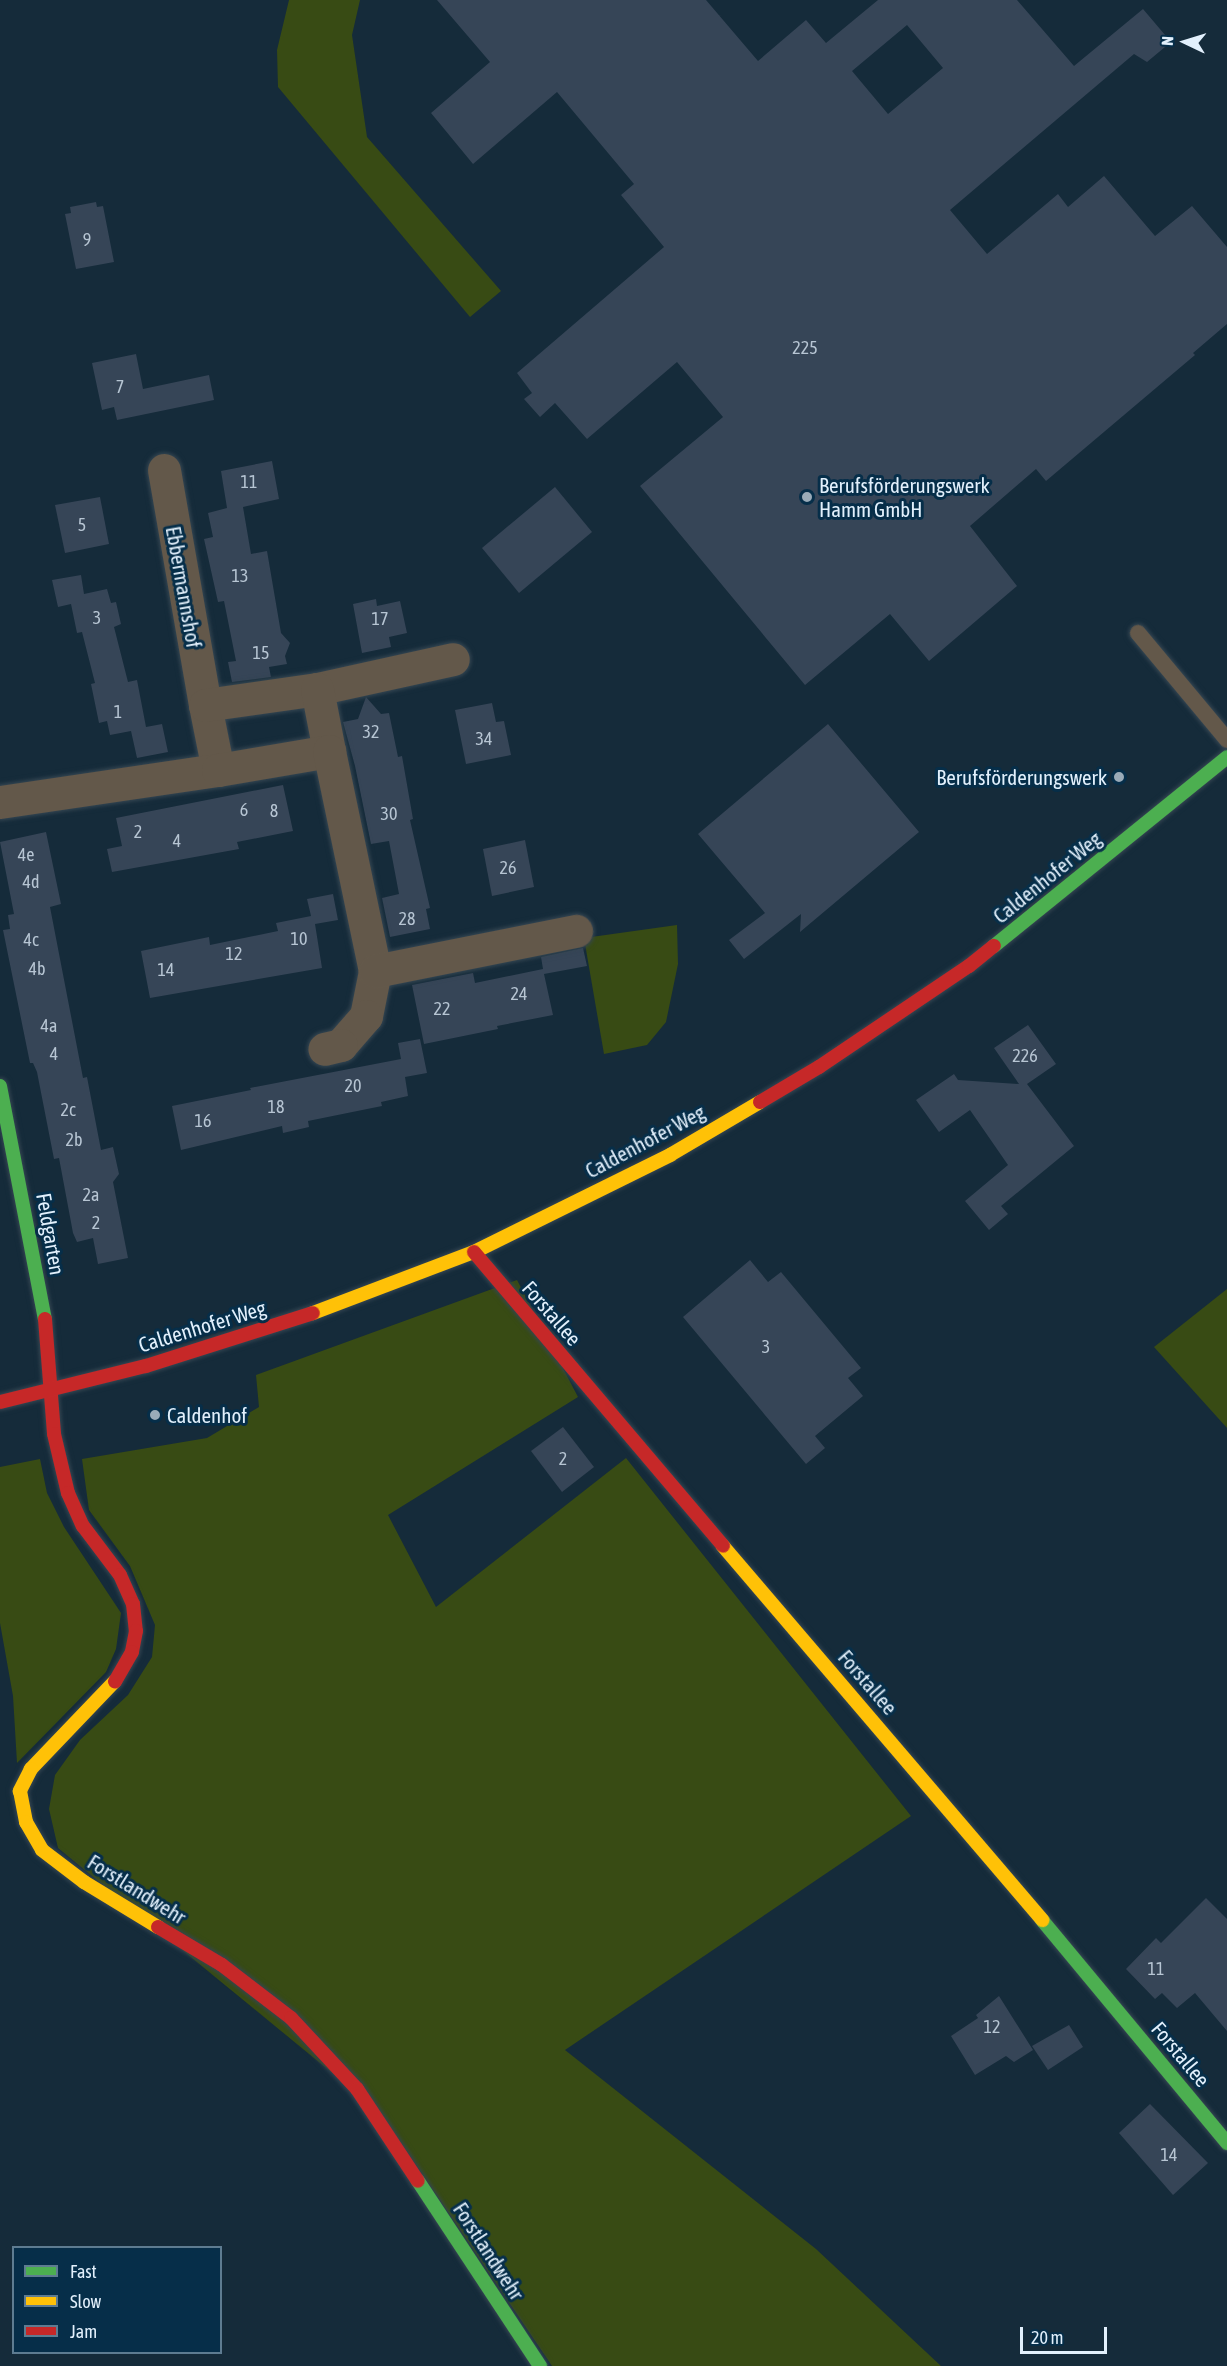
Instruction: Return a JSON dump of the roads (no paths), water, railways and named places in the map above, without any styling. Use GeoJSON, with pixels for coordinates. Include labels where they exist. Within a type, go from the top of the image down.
{"type":"FeatureCollection","features":[{"type":"Feature","properties":{"kind":"street","name":"Ebbermannshof"},"geometry":{"type":"LineString","coordinates":[[164,470],[218,770]]}},
{"type":"Feature","properties":{"kind":"street"},"geometry":{"type":"LineString","coordinates":[[205,705],[317,689],[453,659]]}},
{"type":"Feature","properties":{"kind":"street"},"geometry":{"type":"LineString","coordinates":[[317,689],[375,971],[366,1016],[341,1045],[324,1049]]}},
{"type":"Feature","properties":{"kind":"street"},"geometry":{"type":"LineString","coordinates":[[0,802],[329,751]]}},
{"type":"Feature","properties":{"kind":"street","name":"Caldenhofer Weg"},"geometry":{"type":"LineString","coordinates":[[0,1402],[184,1355],[296,1319],[474,1252],[670,1155],[819,1067],[969,966],[1227,757]]}},
{"type":"Feature","properties":{"kind":"street"},"geometry":{"type":"LineString","coordinates":[[375,971],[576,931]]}},
{"type":"Feature","properties":{"kind":"street","name":"Feldgarten"},"geometry":{"type":"LineString","coordinates":[[0,1086],[48,1336],[53,1390]]}},
{"type":"Feature","properties":{"kind":"street","name":"Forstallee"},"geometry":{"type":"LineString","coordinates":[[474,1252],[514,1302],[998,1866],[1227,2143]]}},
{"type":"Feature","properties":{"kind":"street","name":"Forstlandwehr"},"geometry":{"type":"LineString","coordinates":[[53,1390],[54,1434],[68,1493],[83,1526],[120,1575],[133,1604],[136,1631],[132,1652],[118,1677],[10,1791],[42,1850],[84,1882],[222,1965],[291,2018],[357,2089],[540,2366]]}},
{"type":"Feature","properties":{"kind":"lane"},"geometry":{"type":"LineString","coordinates":[[1138,633],[1227,740]]}},
{"type":"Feature","properties":{"kind":"place","name":"Berufsförderungswerk Hamm GmbH"},"geometry":{"type":"Point","coordinates":[807,497]}},
{"type":"Feature","properties":{"kind":"place","name":"Berufsförderungswerk"},"geometry":{"type":"Point","coordinates":[1119,777]}},
{"type":"Feature","properties":{"kind":"place","name":"Caldenhof"},"geometry":{"type":"Point","coordinates":[155,1415]}}]}
